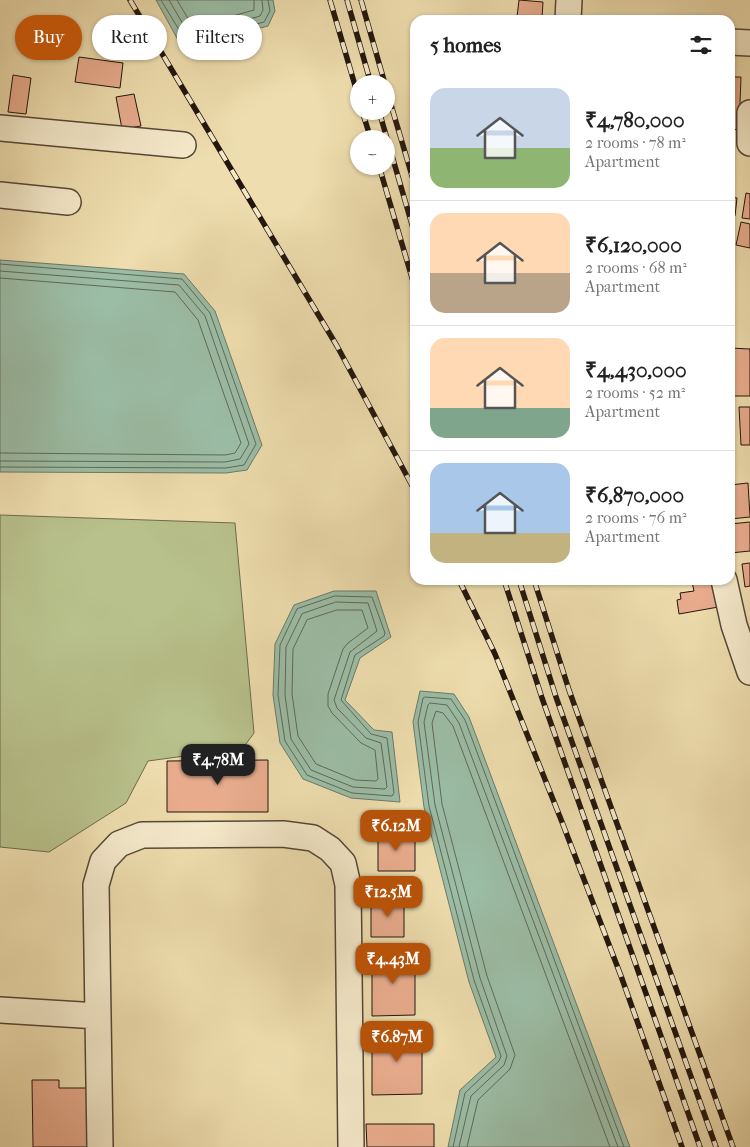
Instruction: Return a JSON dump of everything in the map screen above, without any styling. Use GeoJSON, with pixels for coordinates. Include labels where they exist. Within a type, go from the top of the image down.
{"type":"FeatureCollection","features":[{"type":"Feature","properties":{"kind":"street"},"geometry":{"type":"LineString","coordinates":[[568,15],[569,0]]}},
{"type":"Feature","properties":{"kind":"street"},"geometry":{"type":"LineString","coordinates":[[735,42],[750,44]]}},
{"type":"Feature","properties":{"kind":"street"},"geometry":{"type":"LineString","coordinates":[[750,113],[750,143]]}},
{"type":"Feature","properties":{"kind":"street"},"geometry":{"type":"LineString","coordinates":[[0,128],[183,145]]}},
{"type":"Feature","properties":{"kind":"street"},"geometry":{"type":"LineString","coordinates":[[0,195],[68,202]]}},
{"type":"Feature","properties":{"kind":"street"},"geometry":{"type":"LineString","coordinates":[[725,585],[734,625],[750,672]]}},
{"type":"Feature","properties":{"kind":"street"},"geometry":{"type":"LineString","coordinates":[[100,1147],[96,885],[103,861],[119,844],[142,835],[283,834],[313,838],[330,849],[343,863],[348,885],[351,1147]]}},
{"type":"Feature","properties":{"kind":"street"},"geometry":{"type":"LineString","coordinates":[[0,1010],[98,1016]]}},
{"type":"Feature","properties":{"kind":"shaded area"},"geometry":{"type":"Polygon","coordinates":[[[0,515],[235,523],[254,733],[243,748],[148,761],[126,803],[49,852],[0,847],[0,515]]]}},
{"type":"Feature","properties":{"kind":"water"},"geometry":{"type":"Polygon","coordinates":[[[156,0],[273,0],[275,11],[268,26],[262,28],[262,15],[177,15],[177,38],[167,20],[167,15],[164,15],[156,0]]]}},
{"type":"Feature","properties":{"kind":"water"},"geometry":{"type":"Polygon","coordinates":[[[0,260],[184,274],[215,311],[262,445],[247,470],[226,473],[0,472],[0,260]]]}},
{"type":"Feature","properties":{"kind":"water"},"geometry":{"type":"Polygon","coordinates":[[[334,591],[376,591],[391,637],[360,658],[345,700],[374,730],[392,732],[400,802],[351,798],[303,779],[280,743],[273,695],[275,644],[294,605],[334,591]]]}},
{"type":"Feature","properties":{"kind":"water"},"geometry":{"type":"Polygon","coordinates":[[[420,691],[454,694],[469,717],[630,1147],[448,1147],[460,1090],[496,1057],[469,982],[424,807],[413,722],[420,691]]]}},
{"type":"Feature","properties":{"kind":"building"},"geometry":{"type":"Polygon","coordinates":[[[519,0],[543,2],[542,15],[517,15],[519,0]]]}},
{"type":"Feature","properties":{"kind":"building"},"geometry":{"type":"Polygon","coordinates":[[[82,57],[123,63],[120,88],[75,82],[79,60],[82,60],[82,57]]]}},
{"type":"Feature","properties":{"kind":"building"},"geometry":{"type":"Polygon","coordinates":[[[13,75],[31,78],[26,114],[8,112],[13,75]]]}},
{"type":"Feature","properties":{"kind":"building"},"geometry":{"type":"Polygon","coordinates":[[[735,77],[741,77],[739,130],[735,130],[735,77]]]}},
{"type":"Feature","properties":{"kind":"building"},"geometry":{"type":"Polygon","coordinates":[[[134,94],[141,126],[122,129],[116,97],[134,94]]]}},
{"type":"Feature","properties":{"kind":"building"},"geometry":{"type":"Polygon","coordinates":[[[746,193],[750,194],[750,219],[742,218],[746,193]]]}},
{"type":"Feature","properties":{"kind":"building"},"geometry":{"type":"Polygon","coordinates":[[[735,198],[737,198],[735,216],[735,198]]]}},
{"type":"Feature","properties":{"kind":"building"},"geometry":{"type":"Polygon","coordinates":[[[741,222],[750,224],[750,248],[736,245],[741,222]]]}},
{"type":"Feature","properties":{"kind":"building"},"geometry":{"type":"Polygon","coordinates":[[[735,348],[750,349],[750,396],[735,396],[735,348]]]}},
{"type":"Feature","properties":{"kind":"building"},"geometry":{"type":"Polygon","coordinates":[[[739,407],[750,407],[750,445],[741,445],[739,407]]]}},
{"type":"Feature","properties":{"kind":"building"},"geometry":{"type":"Polygon","coordinates":[[[748,483],[750,517],[735,518],[735,484],[748,483]]]}},
{"type":"Feature","properties":{"kind":"building"},"geometry":{"type":"Polygon","coordinates":[[[750,522],[750,551],[735,552],[735,524],[750,522]]]}},
{"type":"Feature","properties":{"kind":"building"},"geometry":{"type":"Polygon","coordinates":[[[750,563],[750,586],[745,587],[742,564],[750,563]]]}},
{"type":"Feature","properties":{"kind":"building"},"geometry":{"type":"Polygon","coordinates":[[[693,585],[720,585],[724,606],[679,614],[677,600],[681,599],[680,593],[694,591],[693,585]]]}},
{"type":"Feature","properties":{"kind":"building"},"geometry":{"type":"Polygon","coordinates":[[[268,760],[268,812],[167,812],[167,761],[268,760]]]}},
{"type":"Feature","properties":{"kind":"building"},"geometry":{"type":"Polygon","coordinates":[[[378,833],[415,833],[415,871],[378,871],[378,833]]]}},
{"type":"Feature","properties":{"kind":"building"},"geometry":{"type":"Polygon","coordinates":[[[371,900],[404,900],[404,937],[371,937],[371,900]]]}},
{"type":"Feature","properties":{"kind":"building"},"geometry":{"type":"Polygon","coordinates":[[[372,954],[415,954],[415,1015],[372,1016],[372,954]]]}},
{"type":"Feature","properties":{"kind":"building"},"geometry":{"type":"Polygon","coordinates":[[[372,1031],[422,1031],[422,1094],[372,1095],[372,1031]]]}},
{"type":"Feature","properties":{"kind":"building"},"geometry":{"type":"Polygon","coordinates":[[[32,1080],[59,1080],[59,1088],[92,1088],[92,1147],[33,1147],[32,1080]]]}},
{"type":"Feature","properties":{"kind":"building"},"geometry":{"type":"Polygon","coordinates":[[[366,1124],[434,1124],[434,1147],[367,1147],[366,1124]]]}},
{"type":"Feature","properties":{"kind":"railway"},"geometry":{"type":"LineString","coordinates":[[130,0],[337,346],[410,482]]}},
{"type":"Feature","properties":{"kind":"railway"},"geometry":{"type":"LineString","coordinates":[[330,0],[352,75]]}},
{"type":"Feature","properties":{"kind":"railway"},"geometry":{"type":"LineString","coordinates":[[347,0],[368,75]]}},
{"type":"Feature","properties":{"kind":"railway"},"geometry":{"type":"LineString","coordinates":[[361,0],[382,75]]}},
{"type":"Feature","properties":{"kind":"railway"},"geometry":{"type":"LineString","coordinates":[[395,118],[410,169]]}},
{"type":"Feature","properties":{"kind":"railway"},"geometry":{"type":"LineString","coordinates":[[365,120],[368,130]]}},
{"type":"Feature","properties":{"kind":"railway"},"geometry":{"type":"LineString","coordinates":[[382,120],[410,218]]}},
{"type":"Feature","properties":{"kind":"railway"},"geometry":{"type":"LineString","coordinates":[[382,175],[410,271]]}},
{"type":"Feature","properties":{"kind":"railway"},"geometry":{"type":"LineString","coordinates":[[461,585],[495,654],[562,822],[621,976],[682,1147]]}},
{"type":"Feature","properties":{"kind":"railway"},"geometry":{"type":"LineString","coordinates":[[506,585],[542,698],[700,1147]]}},
{"type":"Feature","properties":{"kind":"railway"},"geometry":{"type":"LineString","coordinates":[[521,585],[556,697],[716,1147]]}},
{"type":"Feature","properties":{"kind":"railway"},"geometry":{"type":"LineString","coordinates":[[536,585],[569,690],[733,1147]]}}]}
